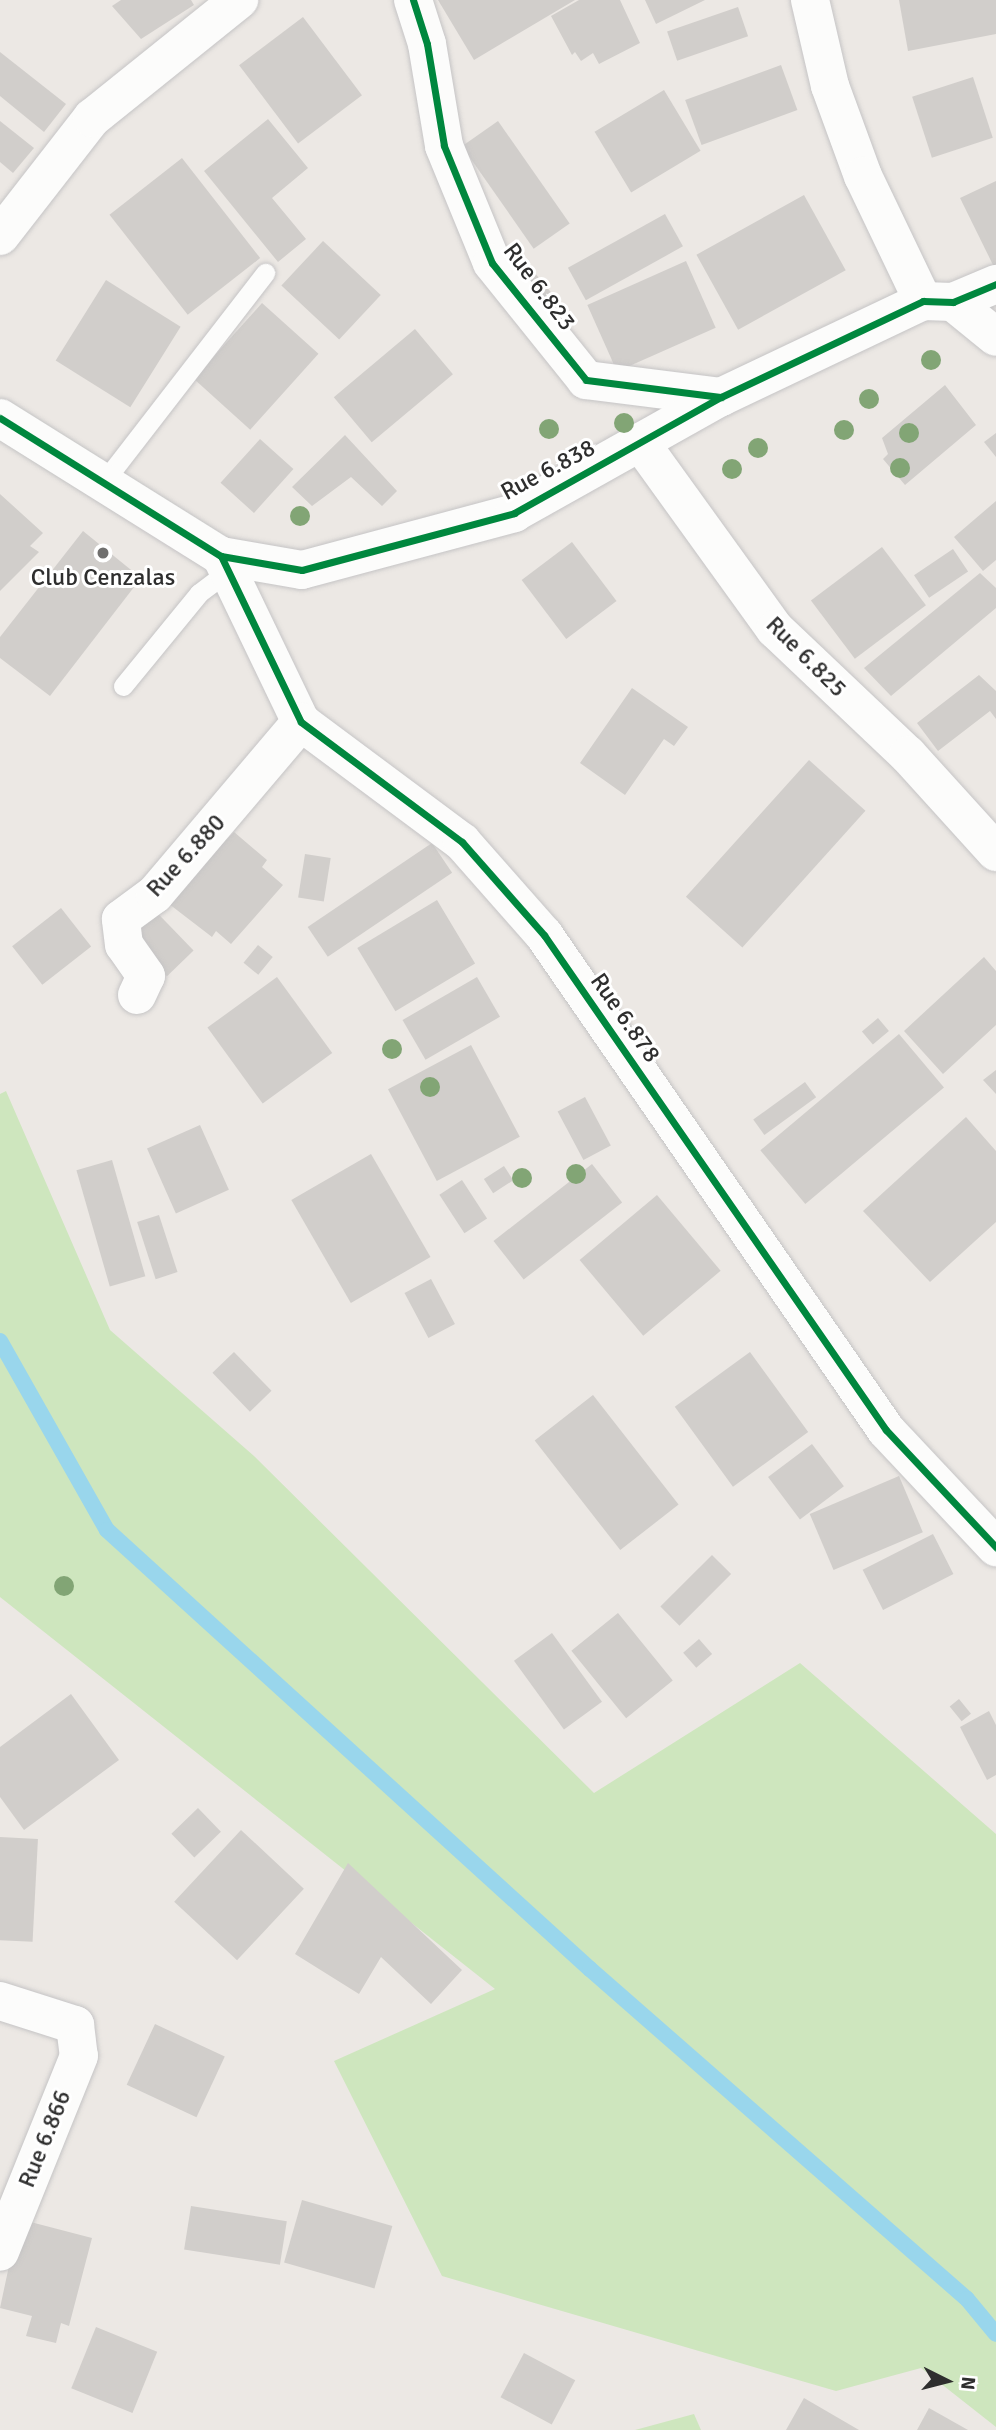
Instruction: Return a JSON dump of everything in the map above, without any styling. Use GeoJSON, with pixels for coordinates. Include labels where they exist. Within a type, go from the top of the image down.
{"type":"FeatureCollection","features":[{"type":"Feature","properties":{"kind":"street"},"geometry":{"type":"LineString","coordinates":[[0,236],[92,118],[239,0]]}},
{"type":"Feature","properties":{"kind":"street","name":"Rue 6.823"},"geometry":{"type":"LineString","coordinates":[[413,0],[427,44],[444,146],[492,263],[586,380],[721,397]]}},
{"type":"Feature","properties":{"kind":"street"},"geometry":{"type":"LineString","coordinates":[[810,0],[830,86],[863,177],[938,301],[996,337]]}},
{"type":"Feature","properties":{"kind":"street","name":"Rue 6.838"},"geometry":{"type":"LineString","coordinates":[[0,418],[225,564],[302,570],[431,539],[514,513],[721,397],[938,301],[996,284]]}},
{"type":"Feature","properties":{"kind":"street","name":"Rue 6.825"},"geometry":{"type":"LineString","coordinates":[[640,442],[775,629],[908,755],[996,852]]}},
{"type":"Feature","properties":{"kind":"street","name":"Rue 6.878"},"geometry":{"type":"LineString","coordinates":[[225,564],[301,722],[462,842],[544,935],[887,1430],[986,1539]]}},
{"type":"Feature","properties":{"kind":"street","name":"Rue 6.880"},"geometry":{"type":"LineString","coordinates":[[137,995],[146,976],[124,945],[121,919],[155,894],[301,722]]}},
{"type":"Feature","properties":{"kind":"street","name":"Rue 6.866"},"geometry":{"type":"LineString","coordinates":[[0,2001],[75,2025],[79,2056],[0,2252]]}},
{"type":"Feature","properties":{"kind":"lane"},"geometry":{"type":"LineString","coordinates":[[102,484],[265,273]]}},
{"type":"Feature","properties":{"kind":"lane"},"geometry":{"type":"LineString","coordinates":[[123,686],[225,564]]}},
{"type":"Feature","properties":{"kind":"green space"},"geometry":{"type":"Polygon","coordinates":[[[6,1091],[110,1330],[254,1456],[594,1793],[800,1663],[996,1834],[996,2427],[921,2368],[836,2391],[442,2276],[334,2061],[495,1989],[0,1597],[0,1094],[6,1091]]]}},
{"type":"Feature","properties":{"kind":"green space"},"geometry":{"type":"Polygon","coordinates":[[[694,2414],[701,2430],[635,2430],[694,2414]]]}},
{"type":"Feature","properties":{"kind":"building"},"geometry":{"type":"Polygon","coordinates":[[[121,0],[191,0],[194,5],[141,39],[112,6],[121,0]]]}},
{"type":"Feature","properties":{"kind":"building"},"geometry":{"type":"Polygon","coordinates":[[[438,0],[575,0],[474,60],[438,0]]]}},
{"type":"Feature","properties":{"kind":"building"},"geometry":{"type":"Polygon","coordinates":[[[579,0],[620,0],[640,43],[599,64],[593,53],[581,61],[575,52],[572,55],[551,16],[579,0]]]}},
{"type":"Feature","properties":{"kind":"building"},"geometry":{"type":"Polygon","coordinates":[[[645,0],[705,0],[656,24],[645,0]]]}},
{"type":"Feature","properties":{"kind":"building"},"geometry":{"type":"Polygon","coordinates":[[[899,0],[996,0],[996,34],[908,51],[899,0]]]}},
{"type":"Feature","properties":{"kind":"building"},"geometry":{"type":"Polygon","coordinates":[[[738,7],[748,36],[677,61],[667,31],[738,7]]]}},
{"type":"Feature","properties":{"kind":"building"},"geometry":{"type":"Polygon","coordinates":[[[303,17],[362,95],[298,143],[239,65],[303,17]]]}},
{"type":"Feature","properties":{"kind":"building"},"geometry":{"type":"Polygon","coordinates":[[[0,52],[66,104],[44,132],[0,96],[0,52]]]}},
{"type":"Feature","properties":{"kind":"building"},"geometry":{"type":"Polygon","coordinates":[[[781,65],[797,110],[702,145],[685,100],[781,65]]]}},
{"type":"Feature","properties":{"kind":"building"},"geometry":{"type":"Polygon","coordinates":[[[973,77],[993,138],[932,158],[912,97],[973,77]]]}},
{"type":"Feature","properties":{"kind":"building"},"geometry":{"type":"Polygon","coordinates":[[[664,90],[701,151],[631,193],[595,132],[664,90]]]}},
{"type":"Feature","properties":{"kind":"building"},"geometry":{"type":"Polygon","coordinates":[[[268,119],[308,168],[272,198],[306,239],[278,262],[204,171],[268,119]]]}},
{"type":"Feature","properties":{"kind":"building"},"geometry":{"type":"Polygon","coordinates":[[[0,121],[34,148],[13,173],[0,162],[0,121]]]}},
{"type":"Feature","properties":{"kind":"building"},"geometry":{"type":"Polygon","coordinates":[[[498,121],[570,223],[534,249],[462,146],[498,121]]]}},
{"type":"Feature","properties":{"kind":"building"},"geometry":{"type":"Polygon","coordinates":[[[182,158],[260,258],[188,315],[110,215],[182,158]]]}},
{"type":"Feature","properties":{"kind":"building"},"geometry":{"type":"Polygon","coordinates":[[[996,181],[996,271],[960,198],[996,181]]]}},
{"type":"Feature","properties":{"kind":"building"},"geometry":{"type":"Polygon","coordinates":[[[804,195],[846,270],[738,330],[696,255],[804,195]]]}},
{"type":"Feature","properties":{"kind":"building"},"geometry":{"type":"Polygon","coordinates":[[[665,214],[683,246],[586,300],[568,268],[665,214]]]}},
{"type":"Feature","properties":{"kind":"building"},"geometry":{"type":"Polygon","coordinates":[[[323,241],[381,295],[339,339],[281,286],[323,241]]]}},
{"type":"Feature","properties":{"kind":"building"},"geometry":{"type":"Polygon","coordinates":[[[686,261],[716,328],[617,372],[587,305],[686,261]]]}},
{"type":"Feature","properties":{"kind":"building"},"geometry":{"type":"Polygon","coordinates":[[[534,272],[553,295],[537,308],[518,285],[534,272]]]}},
{"type":"Feature","properties":{"kind":"building"},"geometry":{"type":"Polygon","coordinates":[[[106,280],[181,327],[130,407],[56,361],[106,280]]]}},
{"type":"Feature","properties":{"kind":"building"},"geometry":{"type":"Polygon","coordinates":[[[262,303],[318,354],[250,430],[194,379],[262,303]]]}},
{"type":"Feature","properties":{"kind":"building"},"geometry":{"type":"Polygon","coordinates":[[[415,329],[453,374],[372,442],[334,397],[415,329]]]}},
{"type":"Feature","properties":{"kind":"building"},"geometry":{"type":"Polygon","coordinates":[[[945,385],[976,425],[905,485],[883,459],[888,454],[882,438],[945,385]]]}},
{"type":"Feature","properties":{"kind":"building"},"geometry":{"type":"Polygon","coordinates":[[[996,433],[996,457],[984,442],[996,433]]]}},
{"type":"Feature","properties":{"kind":"building"},"geometry":{"type":"Polygon","coordinates":[[[345,435],[397,491],[382,506],[351,477],[312,506],[292,487],[345,435]]]}},
{"type":"Feature","properties":{"kind":"building"},"geometry":{"type":"Polygon","coordinates":[[[260,439],[293,469],[254,513],[221,483],[260,439]]]}},
{"type":"Feature","properties":{"kind":"building"},"geometry":{"type":"Polygon","coordinates":[[[0,494],[43,533],[30,546],[39,552],[0,591],[0,494]]]}},
{"type":"Feature","properties":{"kind":"building"},"geometry":{"type":"Polygon","coordinates":[[[996,501],[996,560],[983,571],[954,537],[996,501]]]}},
{"type":"Feature","properties":{"kind":"building"},"geometry":{"type":"Polygon","coordinates":[[[83,531],[141,578],[50,696],[0,658],[0,637],[83,531]]]}},
{"type":"Feature","properties":{"kind":"building"},"geometry":{"type":"Polygon","coordinates":[[[572,542],[617,601],[566,639],[522,580],[572,542]]]}},
{"type":"Feature","properties":{"kind":"building"},"geometry":{"type":"Polygon","coordinates":[[[882,547],[926,605],[855,659],[811,601],[882,547]]]}},
{"type":"Feature","properties":{"kind":"building"},"geometry":{"type":"Polygon","coordinates":[[[953,549],[968,571],[929,598],[914,575],[953,549]]]}},
{"type":"Feature","properties":{"kind":"building"},"geometry":{"type":"Polygon","coordinates":[[[980,573],[996,588],[996,608],[891,696],[864,668],[980,573]]]}},
{"type":"Feature","properties":{"kind":"building"},"geometry":{"type":"Polygon","coordinates":[[[979,675],[996,691],[996,719],[990,711],[938,751],[917,723],[979,675]]]}},
{"type":"Feature","properties":{"kind":"building"},"geometry":{"type":"Polygon","coordinates":[[[632,688],[688,727],[674,746],[664,739],[625,795],[580,763],[632,688]]]}},
{"type":"Feature","properties":{"kind":"building"},"geometry":{"type":"Polygon","coordinates":[[[809,760],[865,811],[742,948],[686,897],[809,760]]]}},
{"type":"Feature","properties":{"kind":"building"},"geometry":{"type":"Polygon","coordinates":[[[198,814],[227,839],[234,832],[267,860],[262,867],[283,885],[231,944],[216,931],[212,937],[143,884],[198,814]]]}},
{"type":"Feature","properties":{"kind":"building"},"geometry":{"type":"Polygon","coordinates":[[[432,843],[452,873],[328,957],[308,927],[432,843]]]}},
{"type":"Feature","properties":{"kind":"building"},"geometry":{"type":"Polygon","coordinates":[[[305,854],[331,858],[324,902],[298,897],[305,854]]]}},
{"type":"Feature","properties":{"kind":"building"},"geometry":{"type":"Polygon","coordinates":[[[138,893],[194,951],[167,976],[111,919],[138,893]]]}},
{"type":"Feature","properties":{"kind":"building"},"geometry":{"type":"Polygon","coordinates":[[[437,900],[475,963],[395,1011],[357,948],[437,900]]]}},
{"type":"Feature","properties":{"kind":"building"},"geometry":{"type":"Polygon","coordinates":[[[61,908],[91,947],[42,985],[12,946],[61,908]]]}},
{"type":"Feature","properties":{"kind":"building"},"geometry":{"type":"Polygon","coordinates":[[[258,945],[273,957],[258,975],[244,963],[258,945]]]}},
{"type":"Feature","properties":{"kind":"building"},"geometry":{"type":"Polygon","coordinates":[[[984,957],[996,971],[996,1025],[943,1074],[904,1031],[984,957]]]}},
{"type":"Feature","properties":{"kind":"building"},"geometry":{"type":"Polygon","coordinates":[[[277,977],[332,1053],[263,1104],[207,1028],[277,977]]]}},
{"type":"Feature","properties":{"kind":"building"},"geometry":{"type":"Polygon","coordinates":[[[477,977],[500,1017],[426,1060],[403,1020],[477,977]]]}},
{"type":"Feature","properties":{"kind":"building"},"geometry":{"type":"Polygon","coordinates":[[[878,1018],[889,1031],[873,1045],[862,1031],[878,1018]]]}},
{"type":"Feature","properties":{"kind":"building"},"geometry":{"type":"Polygon","coordinates":[[[899,1034],[944,1088],[805,1204],[760,1150],[899,1034]]]}},
{"type":"Feature","properties":{"kind":"building"},"geometry":{"type":"Polygon","coordinates":[[[471,1045],[520,1137],[437,1181],[388,1089],[471,1045]]]}},
{"type":"Feature","properties":{"kind":"building"},"geometry":{"type":"Polygon","coordinates":[[[996,1070],[996,1094],[983,1080],[996,1070]]]}},
{"type":"Feature","properties":{"kind":"building"},"geometry":{"type":"Polygon","coordinates":[[[805,1082],[816,1097],[764,1135],[753,1120],[805,1082]]]}},
{"type":"Feature","properties":{"kind":"building"},"geometry":{"type":"Polygon","coordinates":[[[585,1097],[611,1146],[583,1160],[558,1112],[585,1097]]]}},
{"type":"Feature","properties":{"kind":"building"},"geometry":{"type":"Polygon","coordinates":[[[966,1117],[996,1151],[996,1222],[930,1282],[863,1211],[966,1117]]]}},
{"type":"Feature","properties":{"kind":"building"},"geometry":{"type":"Polygon","coordinates":[[[200,1125],[229,1190],[176,1213],[147,1149],[200,1125]]]}},
{"type":"Feature","properties":{"kind":"building"},"geometry":{"type":"Polygon","coordinates":[[[371,1154],[430,1257],[351,1303],[291,1200],[371,1154]]]}},
{"type":"Feature","properties":{"kind":"building"},"geometry":{"type":"Polygon","coordinates":[[[112,1160],[145,1276],[110,1287],[76,1170],[112,1160]]]}},
{"type":"Feature","properties":{"kind":"building"},"geometry":{"type":"Polygon","coordinates":[[[592,1164],[622,1203],[524,1280],[493,1241],[592,1164]]]}},
{"type":"Feature","properties":{"kind":"building"},"geometry":{"type":"Polygon","coordinates":[[[504,1166],[513,1180],[493,1193],[484,1179],[504,1166]]]}},
{"type":"Feature","properties":{"kind":"building"},"geometry":{"type":"Polygon","coordinates":[[[462,1180],[487,1219],[464,1233],[439,1195],[462,1180]]]}},
{"type":"Feature","properties":{"kind":"building"},"geometry":{"type":"Polygon","coordinates":[[[657,1195],[721,1271],[643,1336],[580,1260],[657,1195]]]}},
{"type":"Feature","properties":{"kind":"building"},"geometry":{"type":"Polygon","coordinates":[[[159,1215],[178,1272],[156,1279],[137,1222],[159,1215]]]}},
{"type":"Feature","properties":{"kind":"building"},"geometry":{"type":"Polygon","coordinates":[[[431,1279],[455,1324],[428,1338],[405,1293],[431,1279]]]}},
{"type":"Feature","properties":{"kind":"building"},"geometry":{"type":"Polygon","coordinates":[[[234,1352],[272,1391],[250,1412],[212,1373],[234,1352]]]}},
{"type":"Feature","properties":{"kind":"building"},"geometry":{"type":"Polygon","coordinates":[[[750,1352],[808,1432],[733,1487],[675,1407],[750,1352]]]}},
{"type":"Feature","properties":{"kind":"building"},"geometry":{"type":"Polygon","coordinates":[[[593,1395],[679,1505],[620,1550],[535,1441],[593,1395]]]}},
{"type":"Feature","properties":{"kind":"building"},"geometry":{"type":"Polygon","coordinates":[[[812,1444],[844,1486],[800,1519],[768,1477],[812,1444]]]}},
{"type":"Feature","properties":{"kind":"building"},"geometry":{"type":"Polygon","coordinates":[[[899,1476],[923,1532],[834,1570],[810,1514],[899,1476]]]}},
{"type":"Feature","properties":{"kind":"building"},"geometry":{"type":"Polygon","coordinates":[[[933,1534],[953,1574],[883,1610],[863,1570],[933,1534]]]}},
{"type":"Feature","properties":{"kind":"building"},"geometry":{"type":"Polygon","coordinates":[[[712,1555],[731,1574],[679,1626],[660,1607],[712,1555]]]}},
{"type":"Feature","properties":{"kind":"building"},"geometry":{"type":"Polygon","coordinates":[[[618,1613],[673,1681],[626,1718],[571,1651],[618,1613]]]}},
{"type":"Feature","properties":{"kind":"building"},"geometry":{"type":"Polygon","coordinates":[[[552,1633],[602,1702],[564,1729],[514,1661],[552,1633]]]}},
{"type":"Feature","properties":{"kind":"building"},"geometry":{"type":"Polygon","coordinates":[[[699,1639],[712,1654],[696,1668],[683,1653],[699,1639]]]}},
{"type":"Feature","properties":{"kind":"building"},"geometry":{"type":"Polygon","coordinates":[[[71,1694],[119,1760],[24,1830],[0,1797],[0,1747],[71,1694]]]}},
{"type":"Feature","properties":{"kind":"building"},"geometry":{"type":"Polygon","coordinates":[[[959,1699],[971,1714],[962,1721],[950,1707],[959,1699]]]}},
{"type":"Feature","properties":{"kind":"building"},"geometry":{"type":"Polygon","coordinates":[[[989,1711],[996,1725],[996,1775],[987,1780],[960,1727],[989,1711]]]}},
{"type":"Feature","properties":{"kind":"building"},"geometry":{"type":"Polygon","coordinates":[[[198,1808],[221,1832],[194,1857],[171,1834],[198,1808]]]}},
{"type":"Feature","properties":{"kind":"building"},"geometry":{"type":"Polygon","coordinates":[[[241,1830],[304,1889],[237,1960],[174,1902],[241,1830]]]}},
{"type":"Feature","properties":{"kind":"building"},"geometry":{"type":"Polygon","coordinates":[[[0,1837],[38,1839],[33,1942],[0,1940],[0,1837]]]}},
{"type":"Feature","properties":{"kind":"building"},"geometry":{"type":"Polygon","coordinates":[[[348,1863],[462,1970],[431,2004],[381,1957],[359,1994],[295,1954],[348,1863]]]}},
{"type":"Feature","properties":{"kind":"building"},"geometry":{"type":"Polygon","coordinates":[[[155,2024],[225,2057],[196,2117],[127,2085],[155,2024]]]}},
{"type":"Feature","properties":{"kind":"building"},"geometry":{"type":"Polygon","coordinates":[[[302,2200],[392,2226],[374,2288],[284,2262],[302,2200]]]}},
{"type":"Feature","properties":{"kind":"building"},"geometry":{"type":"Polygon","coordinates":[[[191,2206],[287,2221],[280,2265],[184,2249],[191,2206]]]}},
{"type":"Feature","properties":{"kind":"building"},"geometry":{"type":"Polygon","coordinates":[[[19,2219],[92,2238],[69,2326],[61,2323],[56,2343],[26,2336],[32,2316],[0,2308],[19,2219]]]}},
{"type":"Feature","properties":{"kind":"building"},"geometry":{"type":"Polygon","coordinates":[[[96,2327],[157,2352],[132,2413],[71,2388],[96,2327]]]}},
{"type":"Feature","properties":{"kind":"building"},"geometry":{"type":"Polygon","coordinates":[[[524,2353],[575,2380],[552,2424],[501,2397],[524,2353]]]}},
{"type":"Feature","properties":{"kind":"building"},"geometry":{"type":"Polygon","coordinates":[[[804,2398],[859,2430],[786,2430],[804,2398]]]}},
{"type":"Feature","properties":{"kind":"building"},"geometry":{"type":"Polygon","coordinates":[[[929,2408],[968,2430],[917,2430],[929,2408]]]}},
{"type":"Feature","properties":{"kind":"waterway"},"geometry":{"type":"LineString","coordinates":[[0,1341],[107,1530],[590,1969],[967,2299],[996,2334]]}},
{"type":"Feature","properties":{"kind":"cycle path"},"geometry":{"type":"LineString","coordinates":[[413,0],[427,44],[444,146],[492,263],[586,380],[721,397]]}},
{"type":"Feature","properties":{"kind":"cycle path"},"geometry":{"type":"LineString","coordinates":[[0,418],[221,556],[302,570],[514,513],[721,397],[923,301],[953,302],[996,284]]}},
{"type":"Feature","properties":{"kind":"cycle path"},"geometry":{"type":"LineString","coordinates":[[221,556],[301,722],[462,842],[544,935],[886,1430],[996,1547]]}},
{"type":"Feature","properties":{"kind":"place","name":"Club Cenzalas"},"geometry":{"type":"Point","coordinates":[103,553]}}]}
